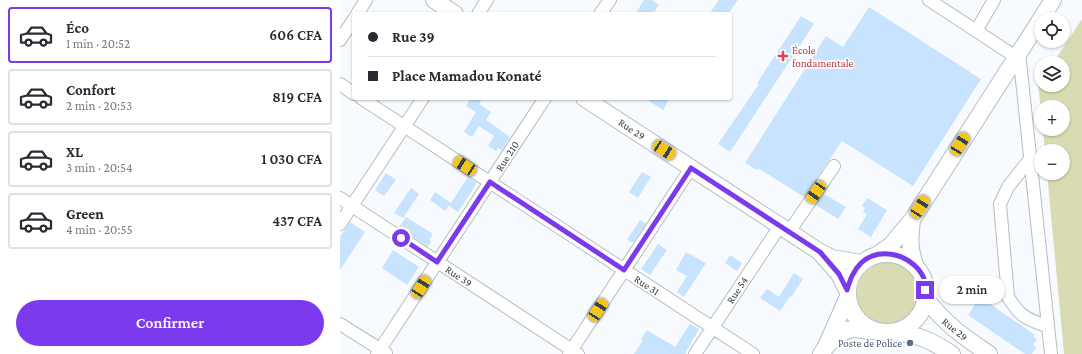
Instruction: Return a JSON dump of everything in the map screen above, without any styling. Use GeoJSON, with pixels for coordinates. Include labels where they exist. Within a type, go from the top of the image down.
{"type":"FeatureCollection","features":[{"type":"Feature","properties":{"kind":"main road"},"geometry":{"type":"LineString","coordinates":[[434,0],[453,12]]}},
{"type":"Feature","properties":{"kind":"main road"},"geometry":{"type":"LineString","coordinates":[[824,350],[847,295],[851,275],[861,263],[877,255],[891,245],[912,220],[1052,0]]}},
{"type":"Feature","properties":{"kind":"main road","name":"Rue 29"},"geometry":{"type":"LineString","coordinates":[[587,100],[820,252],[832,258],[861,263]]}},
{"type":"Feature","properties":{"kind":"main road"},"geometry":{"type":"LineString","coordinates":[[896,332],[907,328],[916,320],[923,310],[926,299],[925,281],[915,265],[911,253],[910,239],[912,220]]}},
{"type":"Feature","properties":{"kind":"main road","name":"Rue 29"},"geometry":{"type":"LineString","coordinates":[[820,252],[839,274],[847,295]]}},
{"type":"Feature","properties":{"kind":"main road"},"geometry":{"type":"LineString","coordinates":[[877,255],[891,254],[904,257],[915,265]]}},
{"type":"Feature","properties":{"kind":"main road"},"geometry":{"type":"LineString","coordinates":[[847,295],[850,310],[856,319],[864,326],[874,331]]}},
{"type":"Feature","properties":{"kind":"main road","name":"Rue 29"},"geometry":{"type":"LineString","coordinates":[[926,299],[939,316],[955,331],[989,354]]}},
{"type":"Feature","properties":{"kind":"main road"},"geometry":{"type":"LineString","coordinates":[[824,350],[838,336],[852,329],[885,333],[896,332],[912,334],[925,339],[952,354]]}},
{"type":"Feature","properties":{"kind":"street"},"geometry":{"type":"LineString","coordinates":[[358,12],[366,0]]}},
{"type":"Feature","properties":{"kind":"street"},"geometry":{"type":"LineString","coordinates":[[479,12],[487,0]]}},
{"type":"Feature","properties":{"kind":"street"},"geometry":{"type":"LineString","coordinates":[[601,12],[610,0]]}},
{"type":"Feature","properties":{"kind":"street"},"geometry":{"type":"LineString","coordinates":[[929,0],[976,31],[1018,55],[1051,354]]}},
{"type":"Feature","properties":{"kind":"street"},"geometry":{"type":"LineString","coordinates":[[976,31],[994,0]]}},
{"type":"Feature","properties":{"kind":"street"},"geometry":{"type":"LineString","coordinates":[[340,40],[352,22]]}},
{"type":"Feature","properties":{"kind":"street"},"geometry":{"type":"LineString","coordinates":[[340,84],[352,93]]}},
{"type":"Feature","properties":{"kind":"street","name":"Rue 31"},"geometry":{"type":"LineString","coordinates":[[364,100],[753,354]]}},
{"type":"Feature","properties":{"kind":"street"},"geometry":{"type":"LineString","coordinates":[[340,224],[422,100]]}},
{"type":"Feature","properties":{"kind":"street","name":"Rue 210"},"geometry":{"type":"LineString","coordinates":[[381,352],[437,262],[544,100]]}},
{"type":"Feature","properties":{"kind":"street"},"geometry":{"type":"LineString","coordinates":[[1030,159],[1008,187],[1000,204],[1008,297],[1015,309],[1024,317],[1048,327]]}},
{"type":"Feature","properties":{"kind":"street","name":"Rue 54"},"geometry":{"type":"LineString","coordinates":[[695,354],[712,328],[784,229],[834,166]]}},
{"type":"Feature","properties":{"kind":"street"},"geometry":{"type":"LineString","coordinates":[[573,353],[624,270],[691,168]]}},
{"type":"Feature","properties":{"kind":"street","name":"Rue 39"},"geometry":{"type":"LineString","coordinates":[[340,198],[573,353]]}},
{"type":"Feature","properties":{"kind":"street"},"geometry":{"type":"LineString","coordinates":[[340,324],[381,352]]}},
{"type":"Feature","properties":{"kind":"green space"},"geometry":{"type":"Polygon","coordinates":[[[1082,19],[1082,354],[1064,354],[1048,180],[1070,180],[1070,144],[1044,144],[1044,136],[1070,136],[1070,100],[1040,100],[1039,92],[1070,92],[1070,56],[1058,56],[1063,48],[1070,48],[1070,37],[1082,19]]]}},
{"type":"Feature","properties":{"kind":"green space"},"geometry":{"type":"Polygon","coordinates":[[[889,262],[907,268],[915,276],[921,294],[915,312],[907,320],[889,326],[871,320],[863,312],[857,294],[863,276],[871,268],[889,262]]]}},
{"type":"Feature","properties":{"kind":"building"},"geometry":{"type":"Polygon","coordinates":[[[644,0],[652,0],[659,5],[654,12],[636,12],[644,0]]]}},
{"type":"Feature","properties":{"kind":"building"},"geometry":{"type":"Polygon","coordinates":[[[719,0],[738,0],[729,12],[710,12],[719,0]]]}},
{"type":"Feature","properties":{"kind":"building"},"geometry":{"type":"Polygon","coordinates":[[[869,7],[981,79],[913,186],[842,141],[804,197],[758,168],[757,170],[745,163],[826,36],[843,47],[869,7]]]}},
{"type":"Feature","properties":{"kind":"building"},"geometry":{"type":"Polygon","coordinates":[[[801,16],[814,24],[730,152],[718,144],[759,84],[757,83],[801,16]]]}},
{"type":"Feature","properties":{"kind":"building"},"geometry":{"type":"Polygon","coordinates":[[[470,100],[482,100],[479,104],[491,112],[486,120],[510,137],[502,150],[498,148],[496,151],[488,146],[494,136],[479,126],[472,137],[464,132],[476,112],[466,106],[470,100]]]}},
{"type":"Feature","properties":{"kind":"building"},"geometry":{"type":"Polygon","coordinates":[[[647,100],[669,100],[663,110],[647,100]]]}},
{"type":"Feature","properties":{"kind":"building"},"geometry":{"type":"Polygon","coordinates":[[[642,172],[651,177],[638,198],[629,192],[642,172]]]}},
{"type":"Feature","properties":{"kind":"building"},"geometry":{"type":"Polygon","coordinates":[[[386,173],[396,180],[384,196],[375,190],[386,173]]]}},
{"type":"Feature","properties":{"kind":"building"},"geometry":{"type":"Polygon","coordinates":[[[468,177],[477,183],[458,212],[449,206],[468,177]]]}},
{"type":"Feature","properties":{"kind":"building"},"geometry":{"type":"Polygon","coordinates":[[[411,188],[419,194],[403,218],[394,213],[411,188]]]}},
{"type":"Feature","properties":{"kind":"building"},"geometry":{"type":"Polygon","coordinates":[[[435,192],[451,203],[445,211],[430,200],[435,192]]]}},
{"type":"Feature","properties":{"kind":"building"},"geometry":{"type":"Polygon","coordinates":[[[824,194],[846,207],[838,219],[816,205],[824,194]]]}},
{"type":"Feature","properties":{"kind":"building"},"geometry":{"type":"Polygon","coordinates":[[[867,198],[887,210],[871,237],[858,229],[867,214],[863,212],[865,208],[862,206],[867,198]]]}},
{"type":"Feature","properties":{"kind":"building"},"geometry":{"type":"Polygon","coordinates":[[[406,217],[433,234],[429,240],[431,241],[428,247],[399,227],[406,217]]]}},
{"type":"Feature","properties":{"kind":"building"},"geometry":{"type":"Polygon","coordinates":[[[640,220],[646,224],[633,243],[627,240],[640,220]]]}},
{"type":"Feature","properties":{"kind":"building"},"geometry":{"type":"Polygon","coordinates":[[[350,222],[365,232],[340,270],[340,237],[350,222]]]}},
{"type":"Feature","properties":{"kind":"building"},"geometry":{"type":"Polygon","coordinates":[[[658,244],[667,250],[650,275],[641,269],[658,244]]]}},
{"type":"Feature","properties":{"kind":"building"},"geometry":{"type":"Polygon","coordinates":[[[393,250],[419,267],[407,285],[382,268],[393,250]]]}},
{"type":"Feature","properties":{"kind":"building"},"geometry":{"type":"Polygon","coordinates":[[[686,252],[706,263],[684,297],[677,292],[687,276],[676,270],[686,252]]]}},
{"type":"Feature","properties":{"kind":"building"},"geometry":{"type":"Polygon","coordinates":[[[730,255],[742,263],[737,271],[725,263],[730,255]]]}},
{"type":"Feature","properties":{"kind":"building"},"geometry":{"type":"Polygon","coordinates":[[[794,273],[803,279],[780,311],[760,298],[767,289],[779,297],[794,273]]]}},
{"type":"Feature","properties":{"kind":"building"},"geometry":{"type":"Polygon","coordinates":[[[980,297],[1035,335],[1034,337],[1037,339],[1033,345],[1036,347],[1032,354],[1025,354],[968,315],[980,297]]]}},
{"type":"Feature","properties":{"kind":"building"},"geometry":{"type":"Polygon","coordinates":[[[690,324],[699,329],[685,353],[687,354],[634,354],[643,340],[641,339],[647,330],[675,347],[690,324]]]}},
{"type":"Feature","properties":{"kind":"place","name":"École fondamentale"},"geometry":{"type":"Point","coordinates":[783,56]}},
{"type":"Feature","properties":{"kind":"place","name":"Poste de Police"},"geometry":{"type":"Point","coordinates":[910,343]}},
{"type":"Feature","properties":{"kind":"route"},"geometry":{"type":"LineString","coordinates":[[401,238],[437,262],[490,182],[624,270],[691,168],[820,252],[839,274],[847,290],[851,275],[861,263],[877,255],[891,254],[904,257],[915,265],[925,281],[925,290]]}}]}
